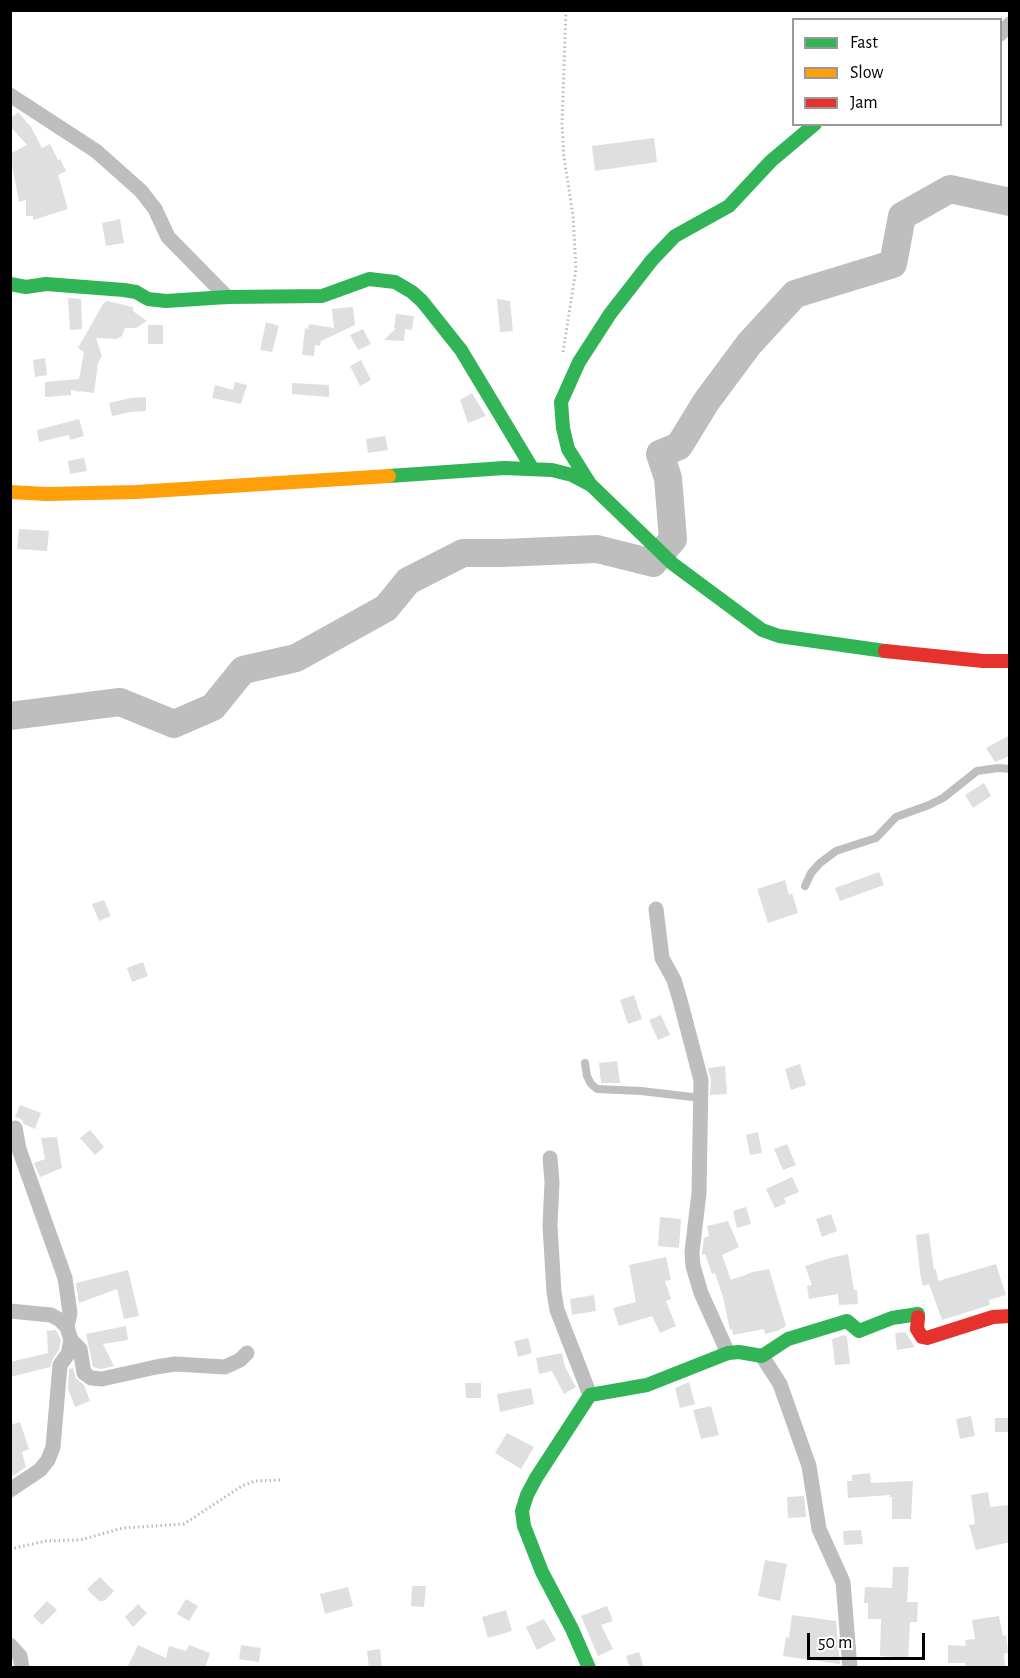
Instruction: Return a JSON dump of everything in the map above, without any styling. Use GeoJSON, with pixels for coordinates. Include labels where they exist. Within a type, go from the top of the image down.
{"type":"FeatureCollection","features":[{"type":"Feature","properties":{"kind":"street"},"geometry":{"type":"LineString","coordinates":[[10,95],[96,151],[141,190],[155,209],[168,237],[227,297]]}},
{"type":"Feature","properties":{"kind":"street"},"geometry":{"type":"LineString","coordinates":[[812,126],[771,161],[729,206],[675,236],[652,260],[610,314],[568,381],[561,402],[563,428],[568,449],[591,485],[673,564],[762,630],[779,636],[894,652],[1009,662]]}},
{"type":"Feature","properties":{"kind":"street"},"geometry":{"type":"LineString","coordinates":[[10,284],[26,287],[46,284],[115,289],[136,292],[148,299],[166,301],[227,297],[322,296],[369,279],[386,280],[403,286],[422,301],[461,350],[532,468]]}},
{"type":"Feature","properties":{"kind":"street"},"geometry":{"type":"LineString","coordinates":[[10,492],[46,494],[136,492],[532,468],[572,475],[591,485]]}},
{"type":"Feature","properties":{"kind":"street"},"geometry":{"type":"LineString","coordinates":[[656,909],[662,958],[674,980],[699,1067],[701,1098],[698,1209],[692,1252],[693,1266],[701,1293],[728,1353]]}},
{"type":"Feature","properties":{"kind":"street"},"geometry":{"type":"LineString","coordinates":[[10,1490],[40,1470],[51,1454],[60,1365],[68,1354],[70,1312],[64,1278],[19,1149],[15,1128]]}},
{"type":"Feature","properties":{"kind":"street"},"geometry":{"type":"LineString","coordinates":[[550,1158],[552,1182],[550,1226],[557,1310],[590,1395]]}},
{"type":"Feature","properties":{"kind":"street"},"geometry":{"type":"LineString","coordinates":[[10,1311],[51,1315],[60,1320],[80,1349],[84,1373],[91,1378],[116,1377],[176,1364],[225,1367],[240,1360],[247,1353]]}},
{"type":"Feature","properties":{"kind":"street"},"geometry":{"type":"LineString","coordinates":[[589,1668],[572,1629],[542,1572],[524,1526],[522,1511],[536,1478],[590,1395],[647,1385],[728,1353],[739,1352],[762,1356],[788,1339],[847,1321],[859,1330],[892,1318],[918,1314],[917,1329],[922,1337],[927,1338],[946,1330],[993,1317],[1010,1316]]}},
{"type":"Feature","properties":{"kind":"street"},"geometry":{"type":"LineString","coordinates":[[762,1356],[780,1384],[809,1466],[819,1529],[843,1582],[850,1668]]}},
{"type":"Feature","properties":{"kind":"street"},"geometry":{"type":"LineString","coordinates":[[10,1645],[20,1656],[22,1668]]}},
{"type":"Feature","properties":{"kind":"lane"},"geometry":{"type":"LineString","coordinates":[[805,886],[816,868],[836,851],[876,838],[896,817],[943,798],[977,771],[1010,769]]}},
{"type":"Feature","properties":{"kind":"lane"},"geometry":{"type":"LineString","coordinates":[[585,1063],[587,1076],[597,1089],[641,1091],[701,1098]]}},
{"type":"Feature","properties":{"kind":"path"},"geometry":{"type":"LineString","coordinates":[[562,357],[576,269],[573,215],[563,147],[566,10]]}},
{"type":"Feature","properties":{"kind":"path"},"geometry":{"type":"LineString","coordinates":[[10,1549],[46,1541],[80,1540],[123,1528],[184,1524],[242,1486],[255,1481],[283,1480]]}},
{"type":"Feature","properties":{"kind":"building"},"geometry":{"type":"Polygon","coordinates":[[[18,112],[31,127],[42,148],[50,144],[58,160],[60,159],[66,171],[58,175],[68,209],[33,220],[33,216],[26,216],[26,200],[19,202],[10,154],[27,145],[10,126],[10,119],[18,112]]]}},
{"type":"Feature","properties":{"kind":"building"},"geometry":{"type":"Polygon","coordinates":[[[654,138],[657,162],[595,171],[592,146],[654,138]]]}},
{"type":"Feature","properties":{"kind":"building"},"geometry":{"type":"Polygon","coordinates":[[[120,219],[124,243],[106,246],[102,223],[120,219]]]}},
{"type":"Feature","properties":{"kind":"building"},"geometry":{"type":"Polygon","coordinates":[[[68,298],[81,299],[82,329],[70,330],[68,298]]]}},
{"type":"Feature","properties":{"kind":"building"},"geometry":{"type":"Polygon","coordinates":[[[497,299],[510,301],[513,331],[500,332],[497,299]]]}},
{"type":"Feature","properties":{"kind":"building"},"geometry":{"type":"Polygon","coordinates":[[[107,301],[133,307],[133,311],[147,321],[136,328],[125,328],[122,336],[117,339],[96,338],[102,356],[98,363],[94,393],[79,391],[77,393],[71,390],[71,395],[45,397],[45,382],[79,379],[84,352],[78,348],[103,304],[107,301]]]}},
{"type":"Feature","properties":{"kind":"building"},"geometry":{"type":"Polygon","coordinates":[[[353,307],[355,325],[321,341],[320,346],[315,345],[314,356],[302,355],[305,328],[308,329],[309,324],[334,328],[332,309],[353,307]]]}},
{"type":"Feature","properties":{"kind":"building"},"geometry":{"type":"Polygon","coordinates":[[[396,314],[414,316],[412,330],[405,329],[404,341],[384,340],[396,328],[394,328],[396,314]]]}},
{"type":"Feature","properties":{"kind":"building"},"geometry":{"type":"Polygon","coordinates":[[[266,322],[279,326],[272,352],[260,350],[266,322]]]}},
{"type":"Feature","properties":{"kind":"building"},"geometry":{"type":"Polygon","coordinates":[[[148,325],[163,325],[163,344],[148,344],[148,325]]]}},
{"type":"Feature","properties":{"kind":"building"},"geometry":{"type":"Polygon","coordinates":[[[363,329],[371,344],[358,350],[350,335],[363,329]]]}},
{"type":"Feature","properties":{"kind":"building"},"geometry":{"type":"Polygon","coordinates":[[[45,358],[47,375],[35,377],[33,360],[45,358]]]}},
{"type":"Feature","properties":{"kind":"building"},"geometry":{"type":"Polygon","coordinates":[[[361,360],[371,380],[360,386],[350,366],[361,360]]]}},
{"type":"Feature","properties":{"kind":"building"},"geometry":{"type":"Polygon","coordinates":[[[235,382],[247,385],[241,404],[212,398],[215,385],[233,390],[235,382]]]}},
{"type":"Feature","properties":{"kind":"building"},"geometry":{"type":"Polygon","coordinates":[[[292,383],[329,385],[329,397],[292,394],[292,383]]]}},
{"type":"Feature","properties":{"kind":"building"},"geometry":{"type":"Polygon","coordinates":[[[472,393],[486,416],[468,423],[460,400],[472,393]]]}},
{"type":"Feature","properties":{"kind":"building"},"geometry":{"type":"Polygon","coordinates":[[[146,397],[146,411],[112,416],[109,403],[146,397]]]}},
{"type":"Feature","properties":{"kind":"building"},"geometry":{"type":"Polygon","coordinates":[[[79,419],[84,436],[70,440],[69,435],[39,442],[37,430],[79,419]]]}},
{"type":"Feature","properties":{"kind":"building"},"geometry":{"type":"Polygon","coordinates":[[[385,436],[388,450],[368,453],[366,439],[385,436]]]}},
{"type":"Feature","properties":{"kind":"building"},"geometry":{"type":"Polygon","coordinates":[[[84,458],[87,471],[70,474],[68,461],[84,458]]]}},
{"type":"Feature","properties":{"kind":"building"},"geometry":{"type":"Polygon","coordinates":[[[19,529],[49,531],[47,551],[17,549],[19,529]]]}},
{"type":"Feature","properties":{"kind":"building"},"geometry":{"type":"Polygon","coordinates":[[[1010,735],[1010,756],[995,762],[986,748],[1010,735]]]}},
{"type":"Feature","properties":{"kind":"building"},"geometry":{"type":"Polygon","coordinates":[[[984,783],[991,796],[973,808],[965,795],[984,783]]]}},
{"type":"Feature","properties":{"kind":"building"},"geometry":{"type":"Polygon","coordinates":[[[879,872],[884,885],[840,901],[835,888],[879,872]]]}},
{"type":"Feature","properties":{"kind":"building"},"geometry":{"type":"Polygon","coordinates":[[[785,880],[798,913],[768,923],[757,889],[785,880]]]}},
{"type":"Feature","properties":{"kind":"building"},"geometry":{"type":"Polygon","coordinates":[[[104,900],[111,916],[99,921],[92,904],[104,900]]]}},
{"type":"Feature","properties":{"kind":"building"},"geometry":{"type":"Polygon","coordinates":[[[143,962],[148,976],[132,982],[127,968],[143,962]]]}},
{"type":"Feature","properties":{"kind":"building"},"geometry":{"type":"Polygon","coordinates":[[[634,995],[642,1019],[628,1024],[620,1000],[634,995]]]}},
{"type":"Feature","properties":{"kind":"building"},"geometry":{"type":"Polygon","coordinates":[[[661,1015],[670,1035],[658,1040],[649,1020],[661,1015]]]}},
{"type":"Feature","properties":{"kind":"building"},"geometry":{"type":"Polygon","coordinates":[[[617,1061],[620,1083],[601,1083],[599,1063],[617,1061]]]}},
{"type":"Feature","properties":{"kind":"building"},"geometry":{"type":"Polygon","coordinates":[[[800,1064],[806,1085],[791,1090],[785,1069],[800,1064]]]}},
{"type":"Feature","properties":{"kind":"building"},"geometry":{"type":"Polygon","coordinates":[[[725,1066],[727,1094],[710,1095],[711,1080],[708,1068],[725,1066]]]}},
{"type":"Feature","properties":{"kind":"building"},"geometry":{"type":"Polygon","coordinates":[[[20,1105],[41,1113],[35,1129],[15,1117],[20,1105]]]}},
{"type":"Feature","properties":{"kind":"building"},"geometry":{"type":"Polygon","coordinates":[[[90,1130],[104,1147],[95,1155],[80,1138],[90,1130]]]}},
{"type":"Feature","properties":{"kind":"building"},"geometry":{"type":"Polygon","coordinates":[[[758,1132],[762,1153],[750,1155],[746,1135],[758,1132]]]}},
{"type":"Feature","properties":{"kind":"building"},"geometry":{"type":"Polygon","coordinates":[[[57,1137],[62,1168],[40,1177],[34,1163],[45,1159],[41,1138],[57,1137]]]}},
{"type":"Feature","properties":{"kind":"building"},"geometry":{"type":"Polygon","coordinates":[[[787,1144],[796,1165],[783,1170],[774,1149],[787,1144]]]}},
{"type":"Feature","properties":{"kind":"building"},"geometry":{"type":"Polygon","coordinates":[[[792,1177],[799,1192],[784,1198],[786,1203],[775,1208],[766,1189],[792,1177]]]}},
{"type":"Feature","properties":{"kind":"building"},"geometry":{"type":"Polygon","coordinates":[[[746,1207],[751,1224],[737,1228],[733,1211],[746,1207]]]}},
{"type":"Feature","properties":{"kind":"building"},"geometry":{"type":"Polygon","coordinates":[[[831,1214],[837,1231],[822,1237],[816,1219],[831,1214]]]}},
{"type":"Feature","properties":{"kind":"building"},"geometry":{"type":"Polygon","coordinates":[[[660,1217],[681,1219],[679,1248],[658,1246],[660,1217]]]}},
{"type":"Feature","properties":{"kind":"building"},"geometry":{"type":"Polygon","coordinates":[[[728,1221],[739,1247],[722,1255],[731,1280],[769,1269],[786,1326],[777,1331],[765,1334],[764,1329],[733,1335],[732,1329],[730,1330],[715,1273],[712,1274],[705,1254],[702,1255],[704,1238],[709,1236],[707,1226],[728,1221]]]}},
{"type":"Feature","properties":{"kind":"building"},"geometry":{"type":"Polygon","coordinates":[[[929,1233],[934,1270],[936,1269],[938,1281],[996,1264],[1006,1295],[989,1300],[990,1305],[942,1320],[929,1284],[923,1286],[920,1273],[916,1235],[929,1233]]]}},
{"type":"Feature","properties":{"kind":"building"},"geometry":{"type":"Polygon","coordinates":[[[848,1254],[858,1304],[839,1305],[838,1294],[809,1299],[807,1286],[812,1285],[805,1266],[848,1254]]]}},
{"type":"Feature","properties":{"kind":"building"},"geometry":{"type":"Polygon","coordinates":[[[666,1257],[671,1280],[665,1281],[671,1299],[666,1301],[676,1326],[660,1333],[652,1316],[619,1326],[613,1308],[636,1302],[629,1265],[666,1257]]]}},
{"type":"Feature","properties":{"kind":"building"},"geometry":{"type":"Polygon","coordinates":[[[128,1270],[139,1316],[124,1319],[117,1289],[79,1303],[76,1283],[128,1270]]]}},
{"type":"Feature","properties":{"kind":"building"},"geometry":{"type":"Polygon","coordinates":[[[594,1295],[596,1311],[572,1315],[570,1299],[594,1295]]]}},
{"type":"Feature","properties":{"kind":"building"},"geometry":{"type":"Polygon","coordinates":[[[126,1326],[128,1340],[103,1344],[114,1366],[101,1369],[93,1367],[86,1334],[126,1326]]]}},
{"type":"Feature","properties":{"kind":"building"},"geometry":{"type":"Polygon","coordinates":[[[56,1330],[61,1340],[50,1370],[50,1367],[10,1377],[10,1362],[48,1353],[47,1331],[56,1330]]]}},
{"type":"Feature","properties":{"kind":"building"},"geometry":{"type":"Polygon","coordinates":[[[905,1332],[915,1347],[897,1350],[895,1333],[905,1332]]]}},
{"type":"Feature","properties":{"kind":"building"},"geometry":{"type":"Polygon","coordinates":[[[844,1335],[847,1337],[850,1364],[835,1365],[832,1339],[844,1335]]]}},
{"type":"Feature","properties":{"kind":"building"},"geometry":{"type":"Polygon","coordinates":[[[528,1338],[532,1353],[518,1357],[514,1341],[528,1338]]]}},
{"type":"Feature","properties":{"kind":"building"},"geometry":{"type":"Polygon","coordinates":[[[562,1353],[565,1367],[576,1387],[564,1394],[552,1371],[539,1374],[536,1358],[562,1353]]]}},
{"type":"Feature","properties":{"kind":"building"},"geometry":{"type":"Polygon","coordinates":[[[73,1368],[76,1378],[84,1385],[90,1401],[75,1407],[68,1389],[69,1369],[73,1368]]]}},
{"type":"Feature","properties":{"kind":"building"},"geometry":{"type":"Polygon","coordinates":[[[689,1382],[695,1404],[680,1408],[675,1388],[689,1382]]]}},
{"type":"Feature","properties":{"kind":"building"},"geometry":{"type":"Polygon","coordinates":[[[465,1383],[481,1383],[481,1398],[466,1398],[465,1383]]]}},
{"type":"Feature","properties":{"kind":"building"},"geometry":{"type":"Polygon","coordinates":[[[531,1388],[534,1404],[500,1412],[497,1394],[531,1388]]]}},
{"type":"Feature","properties":{"kind":"building"},"geometry":{"type":"Polygon","coordinates":[[[711,1406],[719,1435],[701,1439],[693,1410],[711,1406]]]}},
{"type":"Feature","properties":{"kind":"building"},"geometry":{"type":"Polygon","coordinates":[[[971,1416],[975,1436],[960,1439],[956,1419],[971,1416]]]}},
{"type":"Feature","properties":{"kind":"building"},"geometry":{"type":"Polygon","coordinates":[[[995,1418],[1010,1418],[1010,1432],[995,1432],[995,1418]]]}},
{"type":"Feature","properties":{"kind":"building"},"geometry":{"type":"Polygon","coordinates":[[[20,1422],[29,1449],[22,1452],[26,1467],[13,1476],[10,1465],[10,1425],[20,1422]]]}},
{"type":"Feature","properties":{"kind":"building"},"geometry":{"type":"Polygon","coordinates":[[[507,1433],[534,1447],[521,1469],[495,1453],[507,1433]]]}},
{"type":"Feature","properties":{"kind":"building"},"geometry":{"type":"Polygon","coordinates":[[[870,1473],[871,1483],[913,1481],[911,1519],[892,1519],[892,1497],[890,1495],[848,1498],[847,1481],[852,1481],[852,1475],[870,1473]]]}},
{"type":"Feature","properties":{"kind":"building"},"geometry":{"type":"Polygon","coordinates":[[[988,1492],[990,1507],[1010,1505],[1010,1542],[976,1550],[969,1525],[975,1524],[971,1495],[988,1492]]]}},
{"type":"Feature","properties":{"kind":"building"},"geometry":{"type":"Polygon","coordinates":[[[804,1496],[806,1517],[788,1518],[787,1497],[804,1496]]]}},
{"type":"Feature","properties":{"kind":"building"},"geometry":{"type":"Polygon","coordinates":[[[861,1530],[863,1544],[844,1545],[843,1531],[861,1530]]]}},
{"type":"Feature","properties":{"kind":"building"},"geometry":{"type":"Polygon","coordinates":[[[765,1560],[787,1564],[780,1601],[758,1596],[765,1560]]]}},
{"type":"Feature","properties":{"kind":"building"},"geometry":{"type":"Polygon","coordinates":[[[893,1567],[909,1567],[907,1602],[918,1602],[917,1622],[910,1622],[908,1658],[880,1656],[881,1619],[868,1619],[868,1603],[864,1603],[865,1587],[892,1588],[893,1567]]]}},
{"type":"Feature","properties":{"kind":"building"},"geometry":{"type":"Polygon","coordinates":[[[100,1577],[114,1591],[104,1601],[99,1601],[87,1589],[100,1577]]]}},
{"type":"Feature","properties":{"kind":"building"},"geometry":{"type":"Polygon","coordinates":[[[412,1586],[426,1586],[424,1607],[411,1606],[412,1586]]]}},
{"type":"Feature","properties":{"kind":"building"},"geometry":{"type":"Polygon","coordinates":[[[348,1587],[353,1606],[325,1614],[320,1594],[348,1587]]]}},
{"type":"Feature","properties":{"kind":"building"},"geometry":{"type":"Polygon","coordinates":[[[186,1599],[198,1606],[189,1621],[177,1614],[186,1599]]]}},
{"type":"Feature","properties":{"kind":"building"},"geometry":{"type":"Polygon","coordinates":[[[47,1601],[57,1610],[42,1625],[33,1616],[47,1601]]]}},
{"type":"Feature","properties":{"kind":"building"},"geometry":{"type":"Polygon","coordinates":[[[138,1604],[147,1613],[133,1627],[125,1617],[138,1604]]]}},
{"type":"Feature","properties":{"kind":"building"},"geometry":{"type":"Polygon","coordinates":[[[607,1606],[613,1621],[601,1625],[613,1649],[598,1656],[581,1616],[607,1606]]]}},
{"type":"Feature","properties":{"kind":"building"},"geometry":{"type":"Polygon","coordinates":[[[506,1610],[512,1631],[488,1638],[482,1617],[506,1610]]]}},
{"type":"Feature","properties":{"kind":"building"},"geometry":{"type":"Polygon","coordinates":[[[792,1615],[836,1621],[840,1664],[783,1656],[786,1637],[789,1638],[792,1615]]]}},
{"type":"Feature","properties":{"kind":"building"},"geometry":{"type":"Polygon","coordinates":[[[999,1616],[1003,1636],[1006,1635],[1008,1653],[1004,1654],[1005,1668],[966,1668],[965,1663],[948,1663],[948,1645],[966,1646],[965,1640],[975,1639],[972,1620],[999,1616]]]}},
{"type":"Feature","properties":{"kind":"building"},"geometry":{"type":"Polygon","coordinates":[[[544,1619],[556,1640],[537,1650],[526,1627],[544,1619]]]}},
{"type":"Feature","properties":{"kind":"building"},"geometry":{"type":"Polygon","coordinates":[[[138,1645],[166,1658],[169,1646],[186,1651],[189,1645],[210,1653],[205,1668],[127,1668],[138,1645]]]}},
{"type":"Feature","properties":{"kind":"building"},"geometry":{"type":"Polygon","coordinates":[[[241,1645],[261,1648],[259,1662],[239,1659],[241,1645]]]}},
{"type":"Feature","properties":{"kind":"building"},"geometry":{"type":"Polygon","coordinates":[[[380,1649],[382,1668],[369,1668],[367,1651],[380,1649]]]}},
{"type":"Feature","properties":{"kind":"building"},"geometry":{"type":"Polygon","coordinates":[[[639,1652],[644,1668],[630,1668],[626,1656],[639,1652]]]}},
{"type":"Feature","properties":{"kind":"waterway"},"geometry":{"type":"LineString","coordinates":[[10,716],[120,702],[174,724],[213,707],[243,670],[296,658],[386,608],[408,581],[463,553],[597,549],[653,563],[673,539],[668,478],[660,454],[679,446],[706,402],[749,344],[795,294],[893,264],[902,216],[950,189],[1010,202]]}},
{"type":"Feature","properties":{"kind":"traffic: fast"},"geometry":{"type":"LineString","coordinates":[[590,484],[568,449],[563,428],[561,402],[579,362],[610,314],[652,260],[675,236],[729,206],[771,161],[813,126]]}},
{"type":"Feature","properties":{"kind":"traffic: fast"},"geometry":{"type":"LineString","coordinates":[[10,284],[26,287],[46,284],[124,290],[136,292],[148,299],[166,301],[227,297],[322,296],[369,279],[395,282],[422,301],[461,350],[532,468]]}},
{"type":"Feature","properties":{"kind":"traffic: fast"},"geometry":{"type":"LineString","coordinates":[[389,476],[504,468],[552,470],[572,475],[591,485],[673,564],[762,630],[779,636],[885,651]]}},
{"type":"Feature","properties":{"kind":"traffic: fast"},"geometry":{"type":"LineString","coordinates":[[589,1668],[572,1629],[542,1572],[524,1526],[522,1511],[536,1478],[590,1395],[647,1385],[728,1353],[739,1352],[762,1356],[788,1339],[847,1321],[859,1331],[892,1318],[918,1314],[918,1317]]}},
{"type":"Feature","properties":{"kind":"traffic: slow"},"geometry":{"type":"LineString","coordinates":[[10,492],[46,494],[136,492],[389,476]]}},
{"type":"Feature","properties":{"kind":"traffic: jam"},"geometry":{"type":"LineString","coordinates":[[885,651],[983,661],[1010,661]]}},
{"type":"Feature","properties":{"kind":"traffic: jam"},"geometry":{"type":"LineString","coordinates":[[918,1317],[917,1329],[922,1337],[927,1338],[993,1317],[1010,1316]]}}]}
